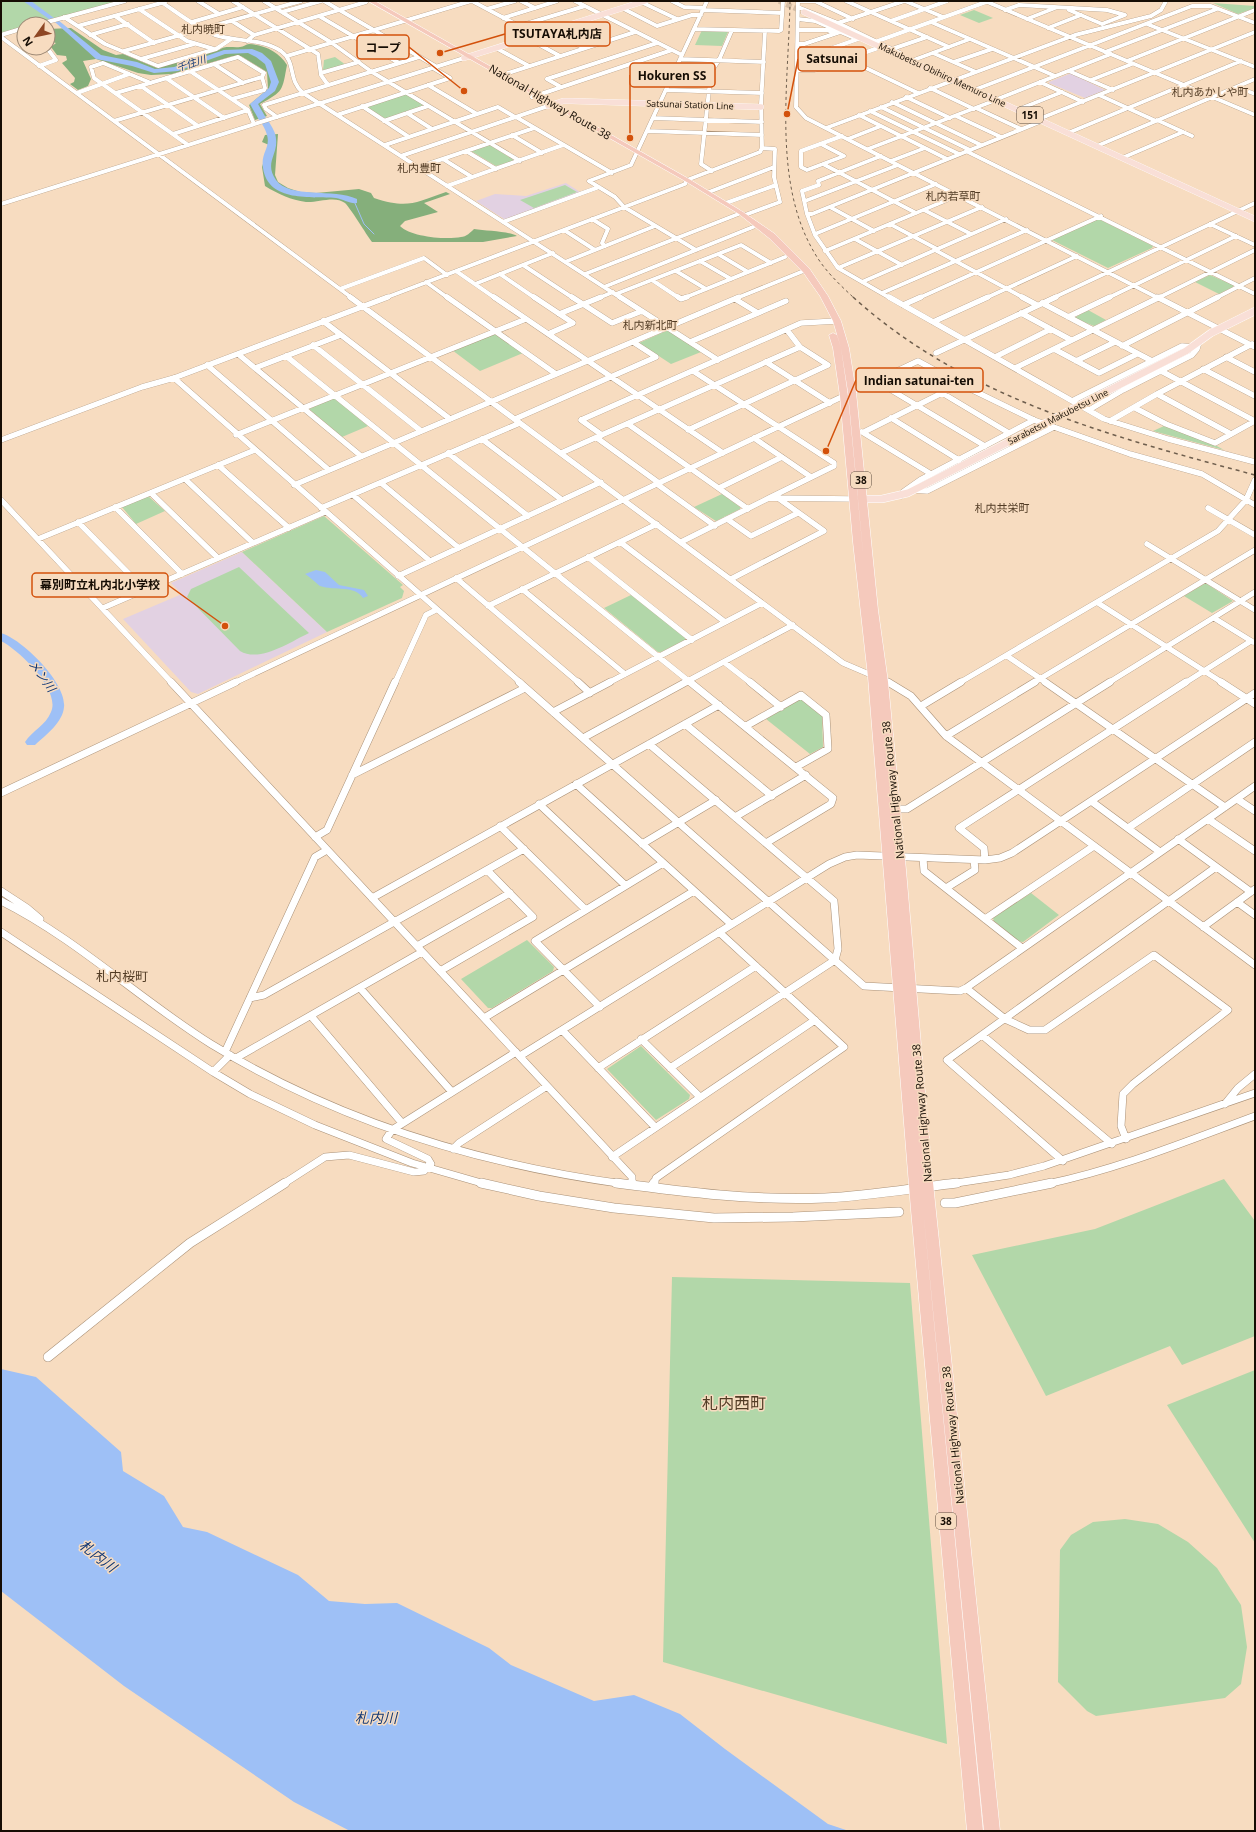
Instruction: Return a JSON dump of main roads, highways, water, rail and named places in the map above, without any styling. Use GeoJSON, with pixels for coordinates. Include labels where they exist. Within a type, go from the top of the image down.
{"type":"FeatureCollection","features":[{"type":"Feature","properties":{"kind":"highway","name":"National Highway Route 38"},"geometry":{"type":"LineString","coordinates":[[367,1],[740,214],[753,228],[802,271]]}},
{"type":"Feature","properties":{"kind":"highway","name":"National Highway Route 38"},"geometry":{"type":"LineString","coordinates":[[466,58],[502,75],[535,96]]}},
{"type":"Feature","properties":{"kind":"highway","name":"National Highway Route 38"},"geometry":{"type":"LineString","coordinates":[[686,182],[709,192],[772,236],[824,296],[845,348],[848,394],[856,432],[873,610],[883,682],[900,857],[928,1187],[923,1210],[975,1831]]}},
{"type":"Feature","properties":{"kind":"highway","name":"National Highway Route 38"},"geometry":{"type":"LineString","coordinates":[[856,432],[853,499],[857,549],[873,677],[883,809],[900,987],[915,1188],[923,1210],[992,1831]]}},
{"type":"Feature","properties":{"kind":"main road"},"geometry":{"type":"LineString","coordinates":[[466,58],[643,2]]}},
{"type":"Feature","properties":{"kind":"main road","name":"Makubetsu Obihiro Memuro Line"},"geometry":{"type":"LineString","coordinates":[[804,12],[1255,219]]}},
{"type":"Feature","properties":{"kind":"main road","name":"Satsunai Station Line"},"geometry":{"type":"LineString","coordinates":[[551,105],[572,101],[761,107]]}},
{"type":"Feature","properties":{"kind":"main road","name":"Sarabetsu Makubetsu Line"},"geometry":{"type":"LineString","coordinates":[[853,499],[880,500],[901,496],[914,490],[1192,347],[1220,329],[1255,311]]}},
{"type":"Feature","properties":{"kind":"water"},"geometry":{"type":"Polygon","coordinates":[[[316,570],[325,572],[339,585],[364,590],[368,596],[363,598],[355,591],[320,586],[305,574],[316,570]]]}},
{"type":"Feature","properties":{"kind":"water","name":"札内川"},"geometry":{"type":"Polygon","coordinates":[[[1,1369],[36,1377],[121,1452],[123,1471],[164,1496],[183,1527],[207,1532],[298,1575],[329,1601],[365,1604],[397,1603],[489,1648],[511,1665],[594,1701],[634,1695],[680,1714],[725,1749],[828,1824],[849,1831],[350,1831],[294,1802],[124,1686],[1,1591],[1,1369]]]}},
{"type":"Feature","properties":{"kind":"waterway","name":"千住川"},"geometry":{"type":"LineString","coordinates":[[26,1],[48,16]]}},
{"type":"Feature","properties":{"kind":"waterway","name":"千住川"},"geometry":{"type":"LineString","coordinates":[[58,22],[99,57],[134,64],[154,71],[175,69],[224,52],[249,51],[259,55],[268,63],[275,82],[272,89],[254,104],[262,118]]}},
{"type":"Feature","properties":{"kind":"waterway","name":"千住川"},"geometry":{"type":"LineString","coordinates":[[266,124],[271,132],[272,139],[272,145],[267,161],[268,173],[273,182],[280,189],[299,194],[340,196],[354,201]]}},
{"type":"Feature","properties":{"kind":"waterway","name":"千住川"},"geometry":{"type":"LineString","coordinates":[[354,201],[364,224],[374,234]]}},
{"type":"Feature","properties":{"kind":"waterway","name":"メン川"},"geometry":{"type":"LineString","coordinates":[[1,637],[18,647],[37,666],[53,687],[58,697],[58,710],[48,725],[31,742]]}},
{"type":"Feature","properties":{"kind":"tunnel"},"geometry":{"type":"LineString","coordinates":[[779,1],[804,12]]}},
{"type":"Feature","properties":{"kind":"railway"},"geometry":{"type":"LineString","coordinates":[[790,1],[786,130],[792,194],[801,224],[818,259],[837,282],[854,298]]}},
{"type":"Feature","properties":{"kind":"railway"},"geometry":{"type":"LineString","coordinates":[[853,297],[896,332],[943,362],[992,388],[1042,410],[1095,429],[1255,475]]}},
{"type":"Feature","properties":{"kind":"place","name":"TSUTAYA札内店"},"geometry":{"type":"Point","coordinates":[440,53]}},
{"type":"Feature","properties":{"kind":"place","name":"コープ"},"geometry":{"type":"Point","coordinates":[464,91]}},
{"type":"Feature","properties":{"kind":"place","name":"Satsunai"},"geometry":{"type":"Point","coordinates":[787,114]}},
{"type":"Feature","properties":{"kind":"place","name":"Hokuren SS"},"geometry":{"type":"Point","coordinates":[630,138]}},
{"type":"Feature","properties":{"kind":"place","name":"Indian satunai-ten"},"geometry":{"type":"Point","coordinates":[826,451]}},
{"type":"Feature","properties":{"kind":"place","name":"幕別町立札内北小学校"},"geometry":{"type":"Point","coordinates":[225,626]}},
{"type":"Feature","properties":{"kind":"district","name":"札内暁町"},"geometry":{"type":"Point","coordinates":[203,29]}},
{"type":"Feature","properties":{"kind":"district","name":"札内あかしや町"},"geometry":{"type":"Point","coordinates":[1210,92]}},
{"type":"Feature","properties":{"kind":"district","name":"札内豊町"},"geometry":{"type":"Point","coordinates":[419,168]}},
{"type":"Feature","properties":{"kind":"district","name":"札内若草町"},"geometry":{"type":"Point","coordinates":[953,196]}},
{"type":"Feature","properties":{"kind":"district","name":"札内新北町"},"geometry":{"type":"Point","coordinates":[650,325]}},
{"type":"Feature","properties":{"kind":"district","name":"札内共栄町"},"geometry":{"type":"Point","coordinates":[1002,508]}},
{"type":"Feature","properties":{"kind":"district","name":"札内桜町"},"geometry":{"type":"Point","coordinates":[122,976]}},
{"type":"Feature","properties":{"kind":"district","name":"札内西町"},"geometry":{"type":"Point","coordinates":[734,1403]}}]}
